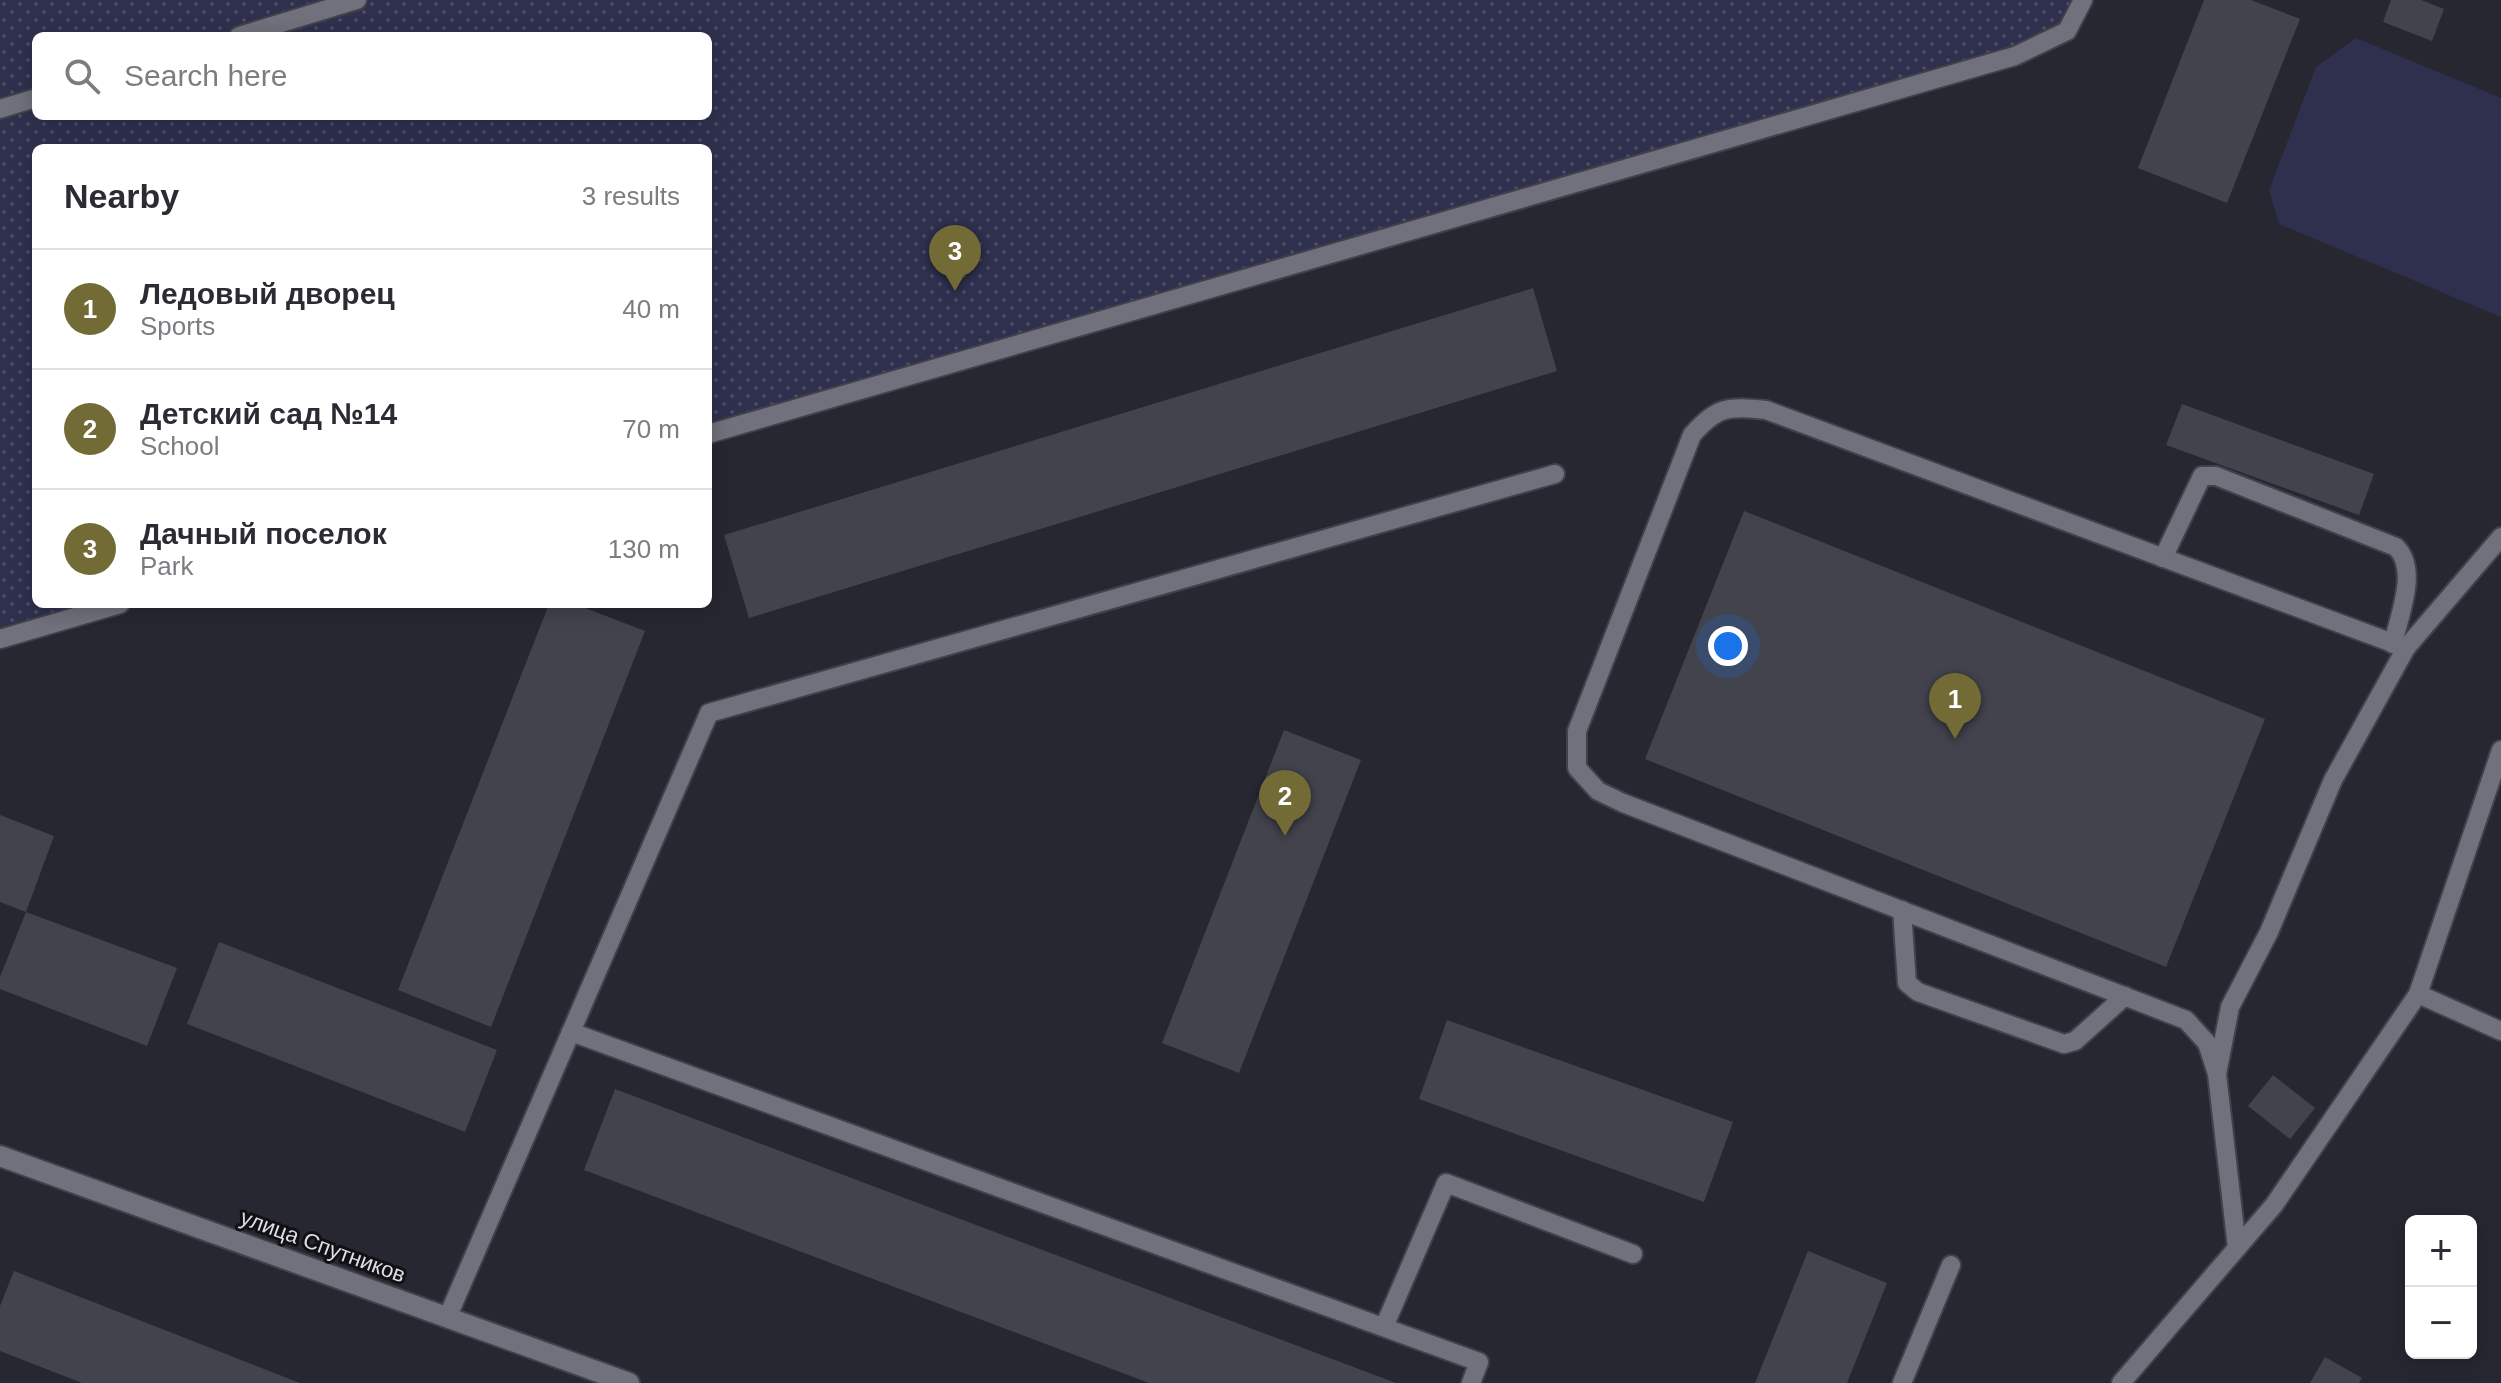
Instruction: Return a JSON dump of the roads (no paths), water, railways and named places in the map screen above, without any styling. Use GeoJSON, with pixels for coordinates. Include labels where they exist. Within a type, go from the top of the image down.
{"type":"FeatureCollection","features":[{"type":"Feature","properties":{"kind":"street","name":"улица Спутников"},"geometry":{"type":"LineString","coordinates":[[0,1156],[629,1383]]}},
{"type":"Feature","properties":{"kind":"lane"},"geometry":{"type":"LineString","coordinates":[[252,32],[357,0]]}},
{"type":"Feature","properties":{"kind":"lane"},"geometry":{"type":"LineString","coordinates":[[712,433],[2015,56],[2067,31],[2083,0]]}},
{"type":"Feature","properties":{"kind":"lane"},"geometry":{"type":"LineString","coordinates":[[0,109],[32,99]]}},
{"type":"Feature","properties":{"kind":"lane"},"geometry":{"type":"LineString","coordinates":[[2237,1248],[2217,1074],[2207,1043],[2186,1020],[1623,803],[1598,791],[1577,768],[1577,731],[1692,435],[1709,415],[1734,407],[1766,410],[2399,646]]}},
{"type":"Feature","properties":{"kind":"lane"},"geometry":{"type":"LineString","coordinates":[[448,1316],[709,713],[1555,474]]}},
{"type":"Feature","properties":{"kind":"lane"},"geometry":{"type":"LineString","coordinates":[[2163,558],[2202,476],[2216,476],[2396,547],[2405,556],[2409,571],[2399,646]]}},
{"type":"Feature","properties":{"kind":"lane"},"geometry":{"type":"LineString","coordinates":[[2217,1074],[2230,1007],[2269,932],[2333,780],[2399,646],[2501,537]]}},
{"type":"Feature","properties":{"kind":"lane"},"geometry":{"type":"LineString","coordinates":[[0,639],[106,608]]}},
{"type":"Feature","properties":{"kind":"lane"},"geometry":{"type":"LineString","coordinates":[[2121,1383],[2274,1205],[2418,994],[2501,750]]}},
{"type":"Feature","properties":{"kind":"lane"},"geometry":{"type":"LineString","coordinates":[[1902,910],[1907,983],[1918,992],[2064,1044],[2075,1041],[2125,996]]}},
{"type":"Feature","properties":{"kind":"lane"},"geometry":{"type":"LineString","coordinates":[[2418,994],[2501,1031]]}},
{"type":"Feature","properties":{"kind":"lane"},"geometry":{"type":"LineString","coordinates":[[571,1032],[1479,1362],[1471,1383]]}},
{"type":"Feature","properties":{"kind":"lane"},"geometry":{"type":"LineString","coordinates":[[1384,1327],[1446,1183],[1633,1254]]}},
{"type":"Feature","properties":{"kind":"lane"},"geometry":{"type":"LineString","coordinates":[[1902,1383],[1951,1265]]}},
{"type":"Feature","properties":{"kind":"place","name":"Дачный поселок"},"geometry":{"type":"Point","coordinates":[955,291]}},
{"type":"Feature","properties":{"kind":"place","name":"Ледовый дворец"},"geometry":{"type":"Point","coordinates":[1955,739]}},
{"type":"Feature","properties":{"kind":"place","name":"Детский сад №14"},"geometry":{"type":"Point","coordinates":[1285,836]}}]}
